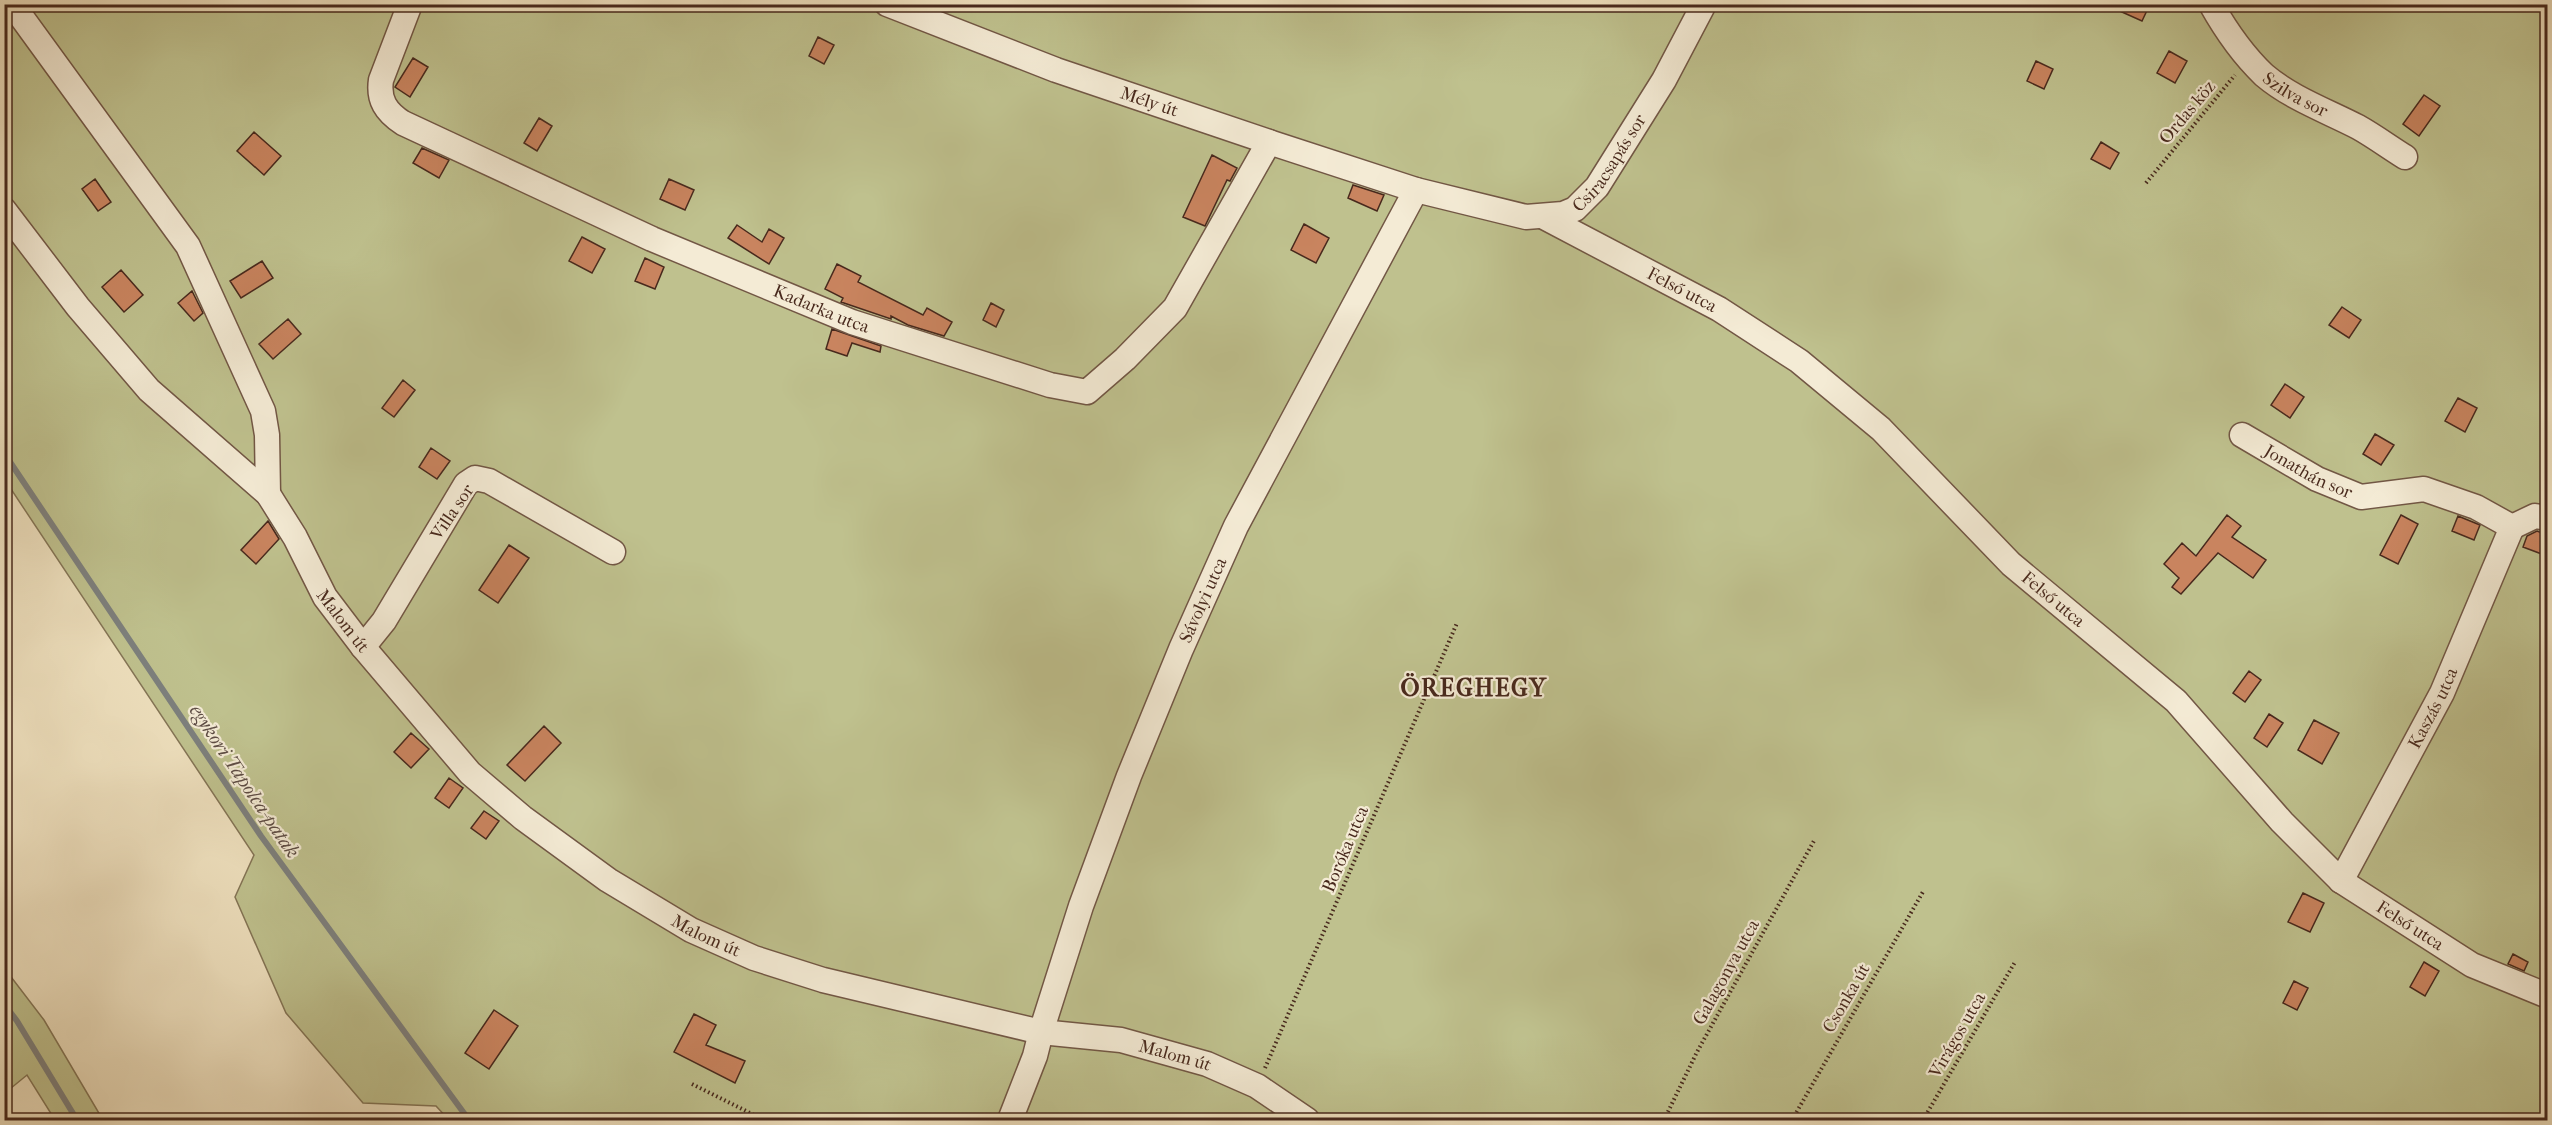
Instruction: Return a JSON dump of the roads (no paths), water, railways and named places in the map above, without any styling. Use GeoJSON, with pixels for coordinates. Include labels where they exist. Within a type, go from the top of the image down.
{"type":"FeatureCollection","features":[{"type":"Feature","properties":{"kind":"street"},"geometry":{"type":"LineString","coordinates":[[12,4],[188,246],[263,411],[267,435],[268,494]]}},
{"type":"Feature","properties":{"kind":"street","name":"Kadarka utca"},"geometry":{"type":"LineString","coordinates":[[410,4],[381,80],[379,91],[383,104],[390,114],[403,123],[652,239],[852,322],[1050,385],[1087,392],[1125,359],[1175,308],[1269,142]]}},
{"type":"Feature","properties":{"kind":"street","name":"Mély út"},"geometry":{"type":"LineString","coordinates":[[887,4],[1056,70],[1416,190]]}},
{"type":"Feature","properties":{"kind":"street","name":"Csiracsapás sor"},"geometry":{"type":"LineString","coordinates":[[1416,190],[1526,217],[1563,214],[1575,209],[1597,187],[1664,80],[1704,4]]}},
{"type":"Feature","properties":{"kind":"street","name":"Szilva sor"},"geometry":{"type":"LineString","coordinates":[[2211,4],[2220,21],[2249,59],[2265,75],[2286,91],[2360,129],[2405,157]]}},
{"type":"Feature","properties":{"kind":"street","name":"Sávolyi utca"},"geometry":{"type":"LineString","coordinates":[[1010,1120],[1035,1056],[1081,906],[1121,798],[1204,597],[1236,526],[1416,190]]}},
{"type":"Feature","properties":{"kind":"street"},"geometry":{"type":"LineString","coordinates":[[4,210],[78,307],[149,390],[268,494]]}},
{"type":"Feature","properties":{"kind":"street","name":"Felső utca"},"geometry":{"type":"LineString","coordinates":[[1544,217],[1719,309],[1799,361],[1881,429],[2011,564],[2176,701],[2282,822],[2341,881],[2472,965],[2547,996]]}},
{"type":"Feature","properties":{"kind":"street","name":"Jonathán sor"},"geometry":{"type":"LineString","coordinates":[[2242,435],[2317,479],[2361,497],[2424,489],[2476,507],[2512,527]]}},
{"type":"Feature","properties":{"kind":"street","name":"Villa sor"},"geometry":{"type":"LineString","coordinates":[[363,647],[384,621],[466,484],[475,478],[489,481],[613,552]]}},
{"type":"Feature","properties":{"kind":"street","name":"Malom út"},"geometry":{"type":"LineString","coordinates":[[268,494],[295,537],[326,597],[363,647],[479,781],[523,818],[608,880],[691,930],[754,958],[823,980],[1041,1032],[1121,1040],[1207,1064],[1257,1086],[1307,1120]]}},
{"type":"Feature","properties":{"kind":"street"},"geometry":{"type":"LineString","coordinates":[[2512,527],[2535,516],[2547,518]]}},
{"type":"Feature","properties":{"kind":"street","name":"Kaszás utca"},"geometry":{"type":"LineString","coordinates":[[2341,881],[2442,693],[2512,527]]}},
{"type":"Feature","properties":{"kind":"waterway","name":"egykori Tapolca-patak"},"geometry":{"type":"LineString","coordinates":[[4,453],[261,836],[469,1120]]}},
{"type":"Feature","properties":{"kind":"waterway"},"geometry":{"type":"LineString","coordinates":[[4,1004],[17,1021],[77,1120]]}},
{"type":"Feature","properties":{"kind":"district","name":"ÖREGHEGY"},"geometry":{"type":"Point","coordinates":[1474,688]}}]}
